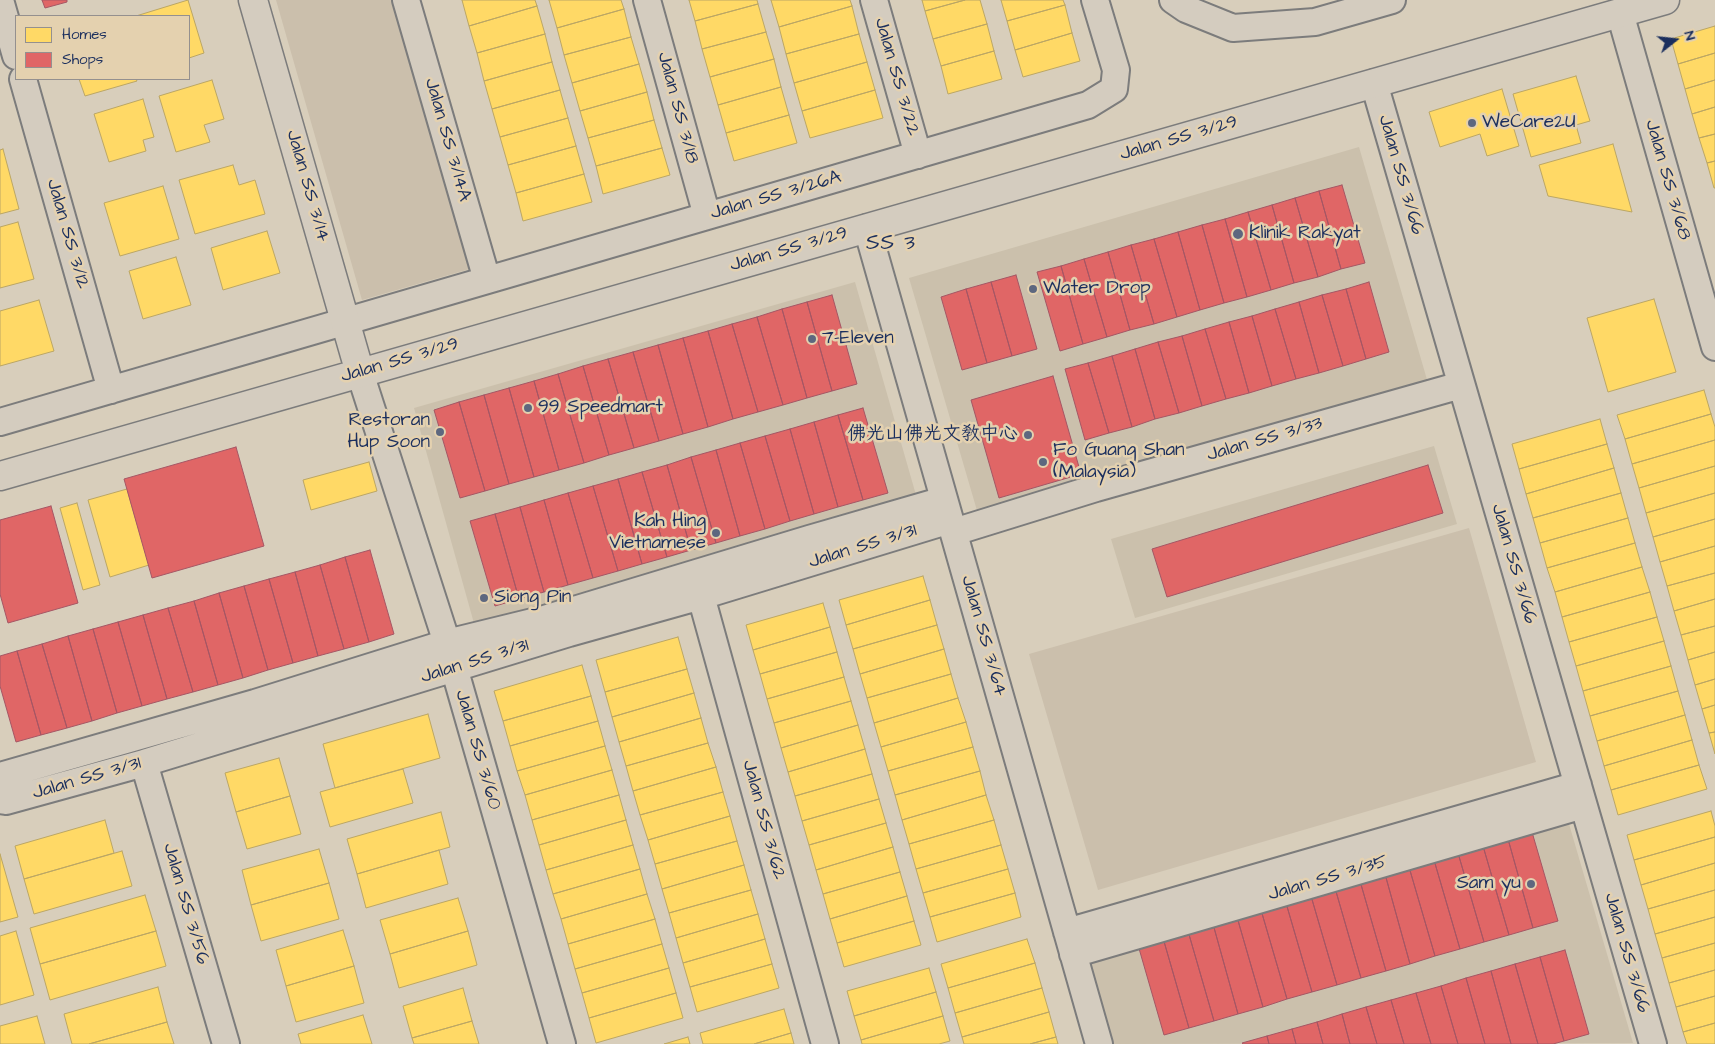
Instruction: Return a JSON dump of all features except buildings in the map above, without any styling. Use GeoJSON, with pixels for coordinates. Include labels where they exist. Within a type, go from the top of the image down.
{"type":"FeatureCollection","features":[{"type":"Feature","properties":{"kind":"street"},"geometry":{"type":"LineString","coordinates":[[0,0],[9,47]]}},
{"type":"Feature","properties":{"kind":"street","name":"Jalan SS 3/14"},"geometry":{"type":"LineString","coordinates":[[253,0],[360,373]]}},
{"type":"Feature","properties":{"kind":"street","name":"Jalan SS 3/14A"},"geometry":{"type":"LineString","coordinates":[[406,0],[487,280]]}},
{"type":"Feature","properties":{"kind":"street","name":"Jalan SS 3/18"},"geometry":{"type":"LineString","coordinates":[[647,0],[707,216]]}},
{"type":"Feature","properties":{"kind":"street","name":"Jalan SS 3/22"},"geometry":{"type":"LineString","coordinates":[[874,0],[918,154]]}},
{"type":"Feature","properties":{"kind":"street","name":"Jalan SS 3/26A"},"geometry":{"type":"LineString","coordinates":[[0,422],[1088,105],[1114,89],[1116,70],[1095,0]]}},
{"type":"Feature","properties":{"kind":"street"},"geometry":{"type":"LineString","coordinates":[[1179,5],[1233,28],[1312,11],[1392,0]]}},
{"type":"Feature","properties":{"kind":"street","name":"Jalan SS 3/29"},"geometry":{"type":"LineString","coordinates":[[0,476],[1666,0]]}},
{"type":"Feature","properties":{"kind":"street","name":"Jalan SS 3/68"},"geometry":{"type":"LineString","coordinates":[[1620,13],[1715,347]]}},
{"type":"Feature","properties":{"kind":"street","name":"Jalan SS 3/12"},"geometry":{"type":"LineString","coordinates":[[23,80],[111,390]]}},
{"type":"Feature","properties":{"kind":"street","name":"Jalan SS 3/66"},"geometry":{"type":"LineString","coordinates":[[1374,83],[1653,1044]]}},
{"type":"Feature","properties":{"kind":"street","name":"Jalan SS 3/64"},"geometry":{"type":"LineString","coordinates":[[867,228],[1099,1044]]}},
{"type":"Feature","properties":{"kind":"street","name":"Jalan SS 3/60"},"geometry":{"type":"LineString","coordinates":[[360,373],[447,643],[562,1044]]}},
{"type":"Feature","properties":{"kind":"street","name":"Jalan SS 3/33"},"geometry":{"type":"LineString","coordinates":[[949,517],[1096,488],[1461,384]]}},
{"type":"Feature","properties":{"kind":"street","name":"Jalan SS 3/31"},"geometry":{"type":"LineString","coordinates":[[0,800],[6,801],[144,763],[569,633],[701,596],[949,517]]}},
{"type":"Feature","properties":{"kind":"street","name":"Jalan SS 3/31"},"geometry":{"type":"LineString","coordinates":[[0,776],[255,703],[447,643],[541,620],[809,539],[949,517]]}},
{"type":"Feature","properties":{"kind":"street","name":"Jalan SS 3/62"},"geometry":{"type":"LineString","coordinates":[[701,596],[825,1044]]}},
{"type":"Feature","properties":{"kind":"street","name":"Jalan SS 3/56"},"geometry":{"type":"LineString","coordinates":[[144,763],[226,1044]]}},
{"type":"Feature","properties":{"kind":"street","name":"Jalan SS 3/35"},"geometry":{"type":"LineString","coordinates":[[1070,943],[1581,795]]}},
{"type":"Feature","properties":{"kind":"shaded area"},"geometry":{"type":"Polygon","coordinates":[[[276,0],[396,0],[473,268],[362,300],[276,0]]]}},
{"type":"Feature","properties":{"kind":"shaded area"},"geometry":{"type":"Polygon","coordinates":[[[1359,147],[1428,383],[978,514],[909,278],[1359,147]]]}},
{"type":"Feature","properties":{"kind":"shaded area"},"geometry":{"type":"Polygon","coordinates":[[[855,282],[918,502],[475,627],[414,408],[855,282]]]}},
{"type":"Feature","properties":{"kind":"shaded area"},"geometry":{"type":"Polygon","coordinates":[[[1434,446],[1457,524],[1135,618],[1111,539],[1434,446]]]}},
{"type":"Feature","properties":{"kind":"shaded area"},"geometry":{"type":"Polygon","coordinates":[[[1469,528],[1536,762],[1098,890],[1029,654],[1469,528]]]}},
{"type":"Feature","properties":{"kind":"shaded area"},"geometry":{"type":"Polygon","coordinates":[[[1567,817],[1633,1043],[1113,1044],[1087,957],[1567,817]]]}},
{"type":"Feature","properties":{"kind":"place","name":"WeCare2U"},"geometry":{"type":"Point","coordinates":[1472,123]}},
{"type":"Feature","properties":{"kind":"place","name":"Klinik Rakyat"},"geometry":{"type":"Point","coordinates":[1238,234]}},
{"type":"Feature","properties":{"kind":"place","name":"Water Drop"},"geometry":{"type":"Point","coordinates":[1033,289]}},
{"type":"Feature","properties":{"kind":"place","name":"7-Eleven"},"geometry":{"type":"Point","coordinates":[812,339]}},
{"type":"Feature","properties":{"kind":"place","name":"99 Speedmart"},"geometry":{"type":"Point","coordinates":[528,408]}},
{"type":"Feature","properties":{"kind":"place","name":"Restoran Hup Soon"},"geometry":{"type":"Point","coordinates":[440,432]}},
{"type":"Feature","properties":{"kind":"place","name":"佛光山佛光文教中心"},"geometry":{"type":"Point","coordinates":[1028,435]}},
{"type":"Feature","properties":{"kind":"place","name":"Fo Guang Shan (Malaysia)"},"geometry":{"type":"Point","coordinates":[1043,462]}},
{"type":"Feature","properties":{"kind":"place","name":"Kah Hing Vietnamese"},"geometry":{"type":"Point","coordinates":[716,533]}},
{"type":"Feature","properties":{"kind":"place","name":"Siong Pin"},"geometry":{"type":"Point","coordinates":[484,598]}},
{"type":"Feature","properties":{"kind":"place","name":"Sam yu"},"geometry":{"type":"Point","coordinates":[1531,884]}},
{"type":"Feature","properties":{"kind":"district","name":"SS 3"},"geometry":{"type":"Point","coordinates":[891,245]}}]}
